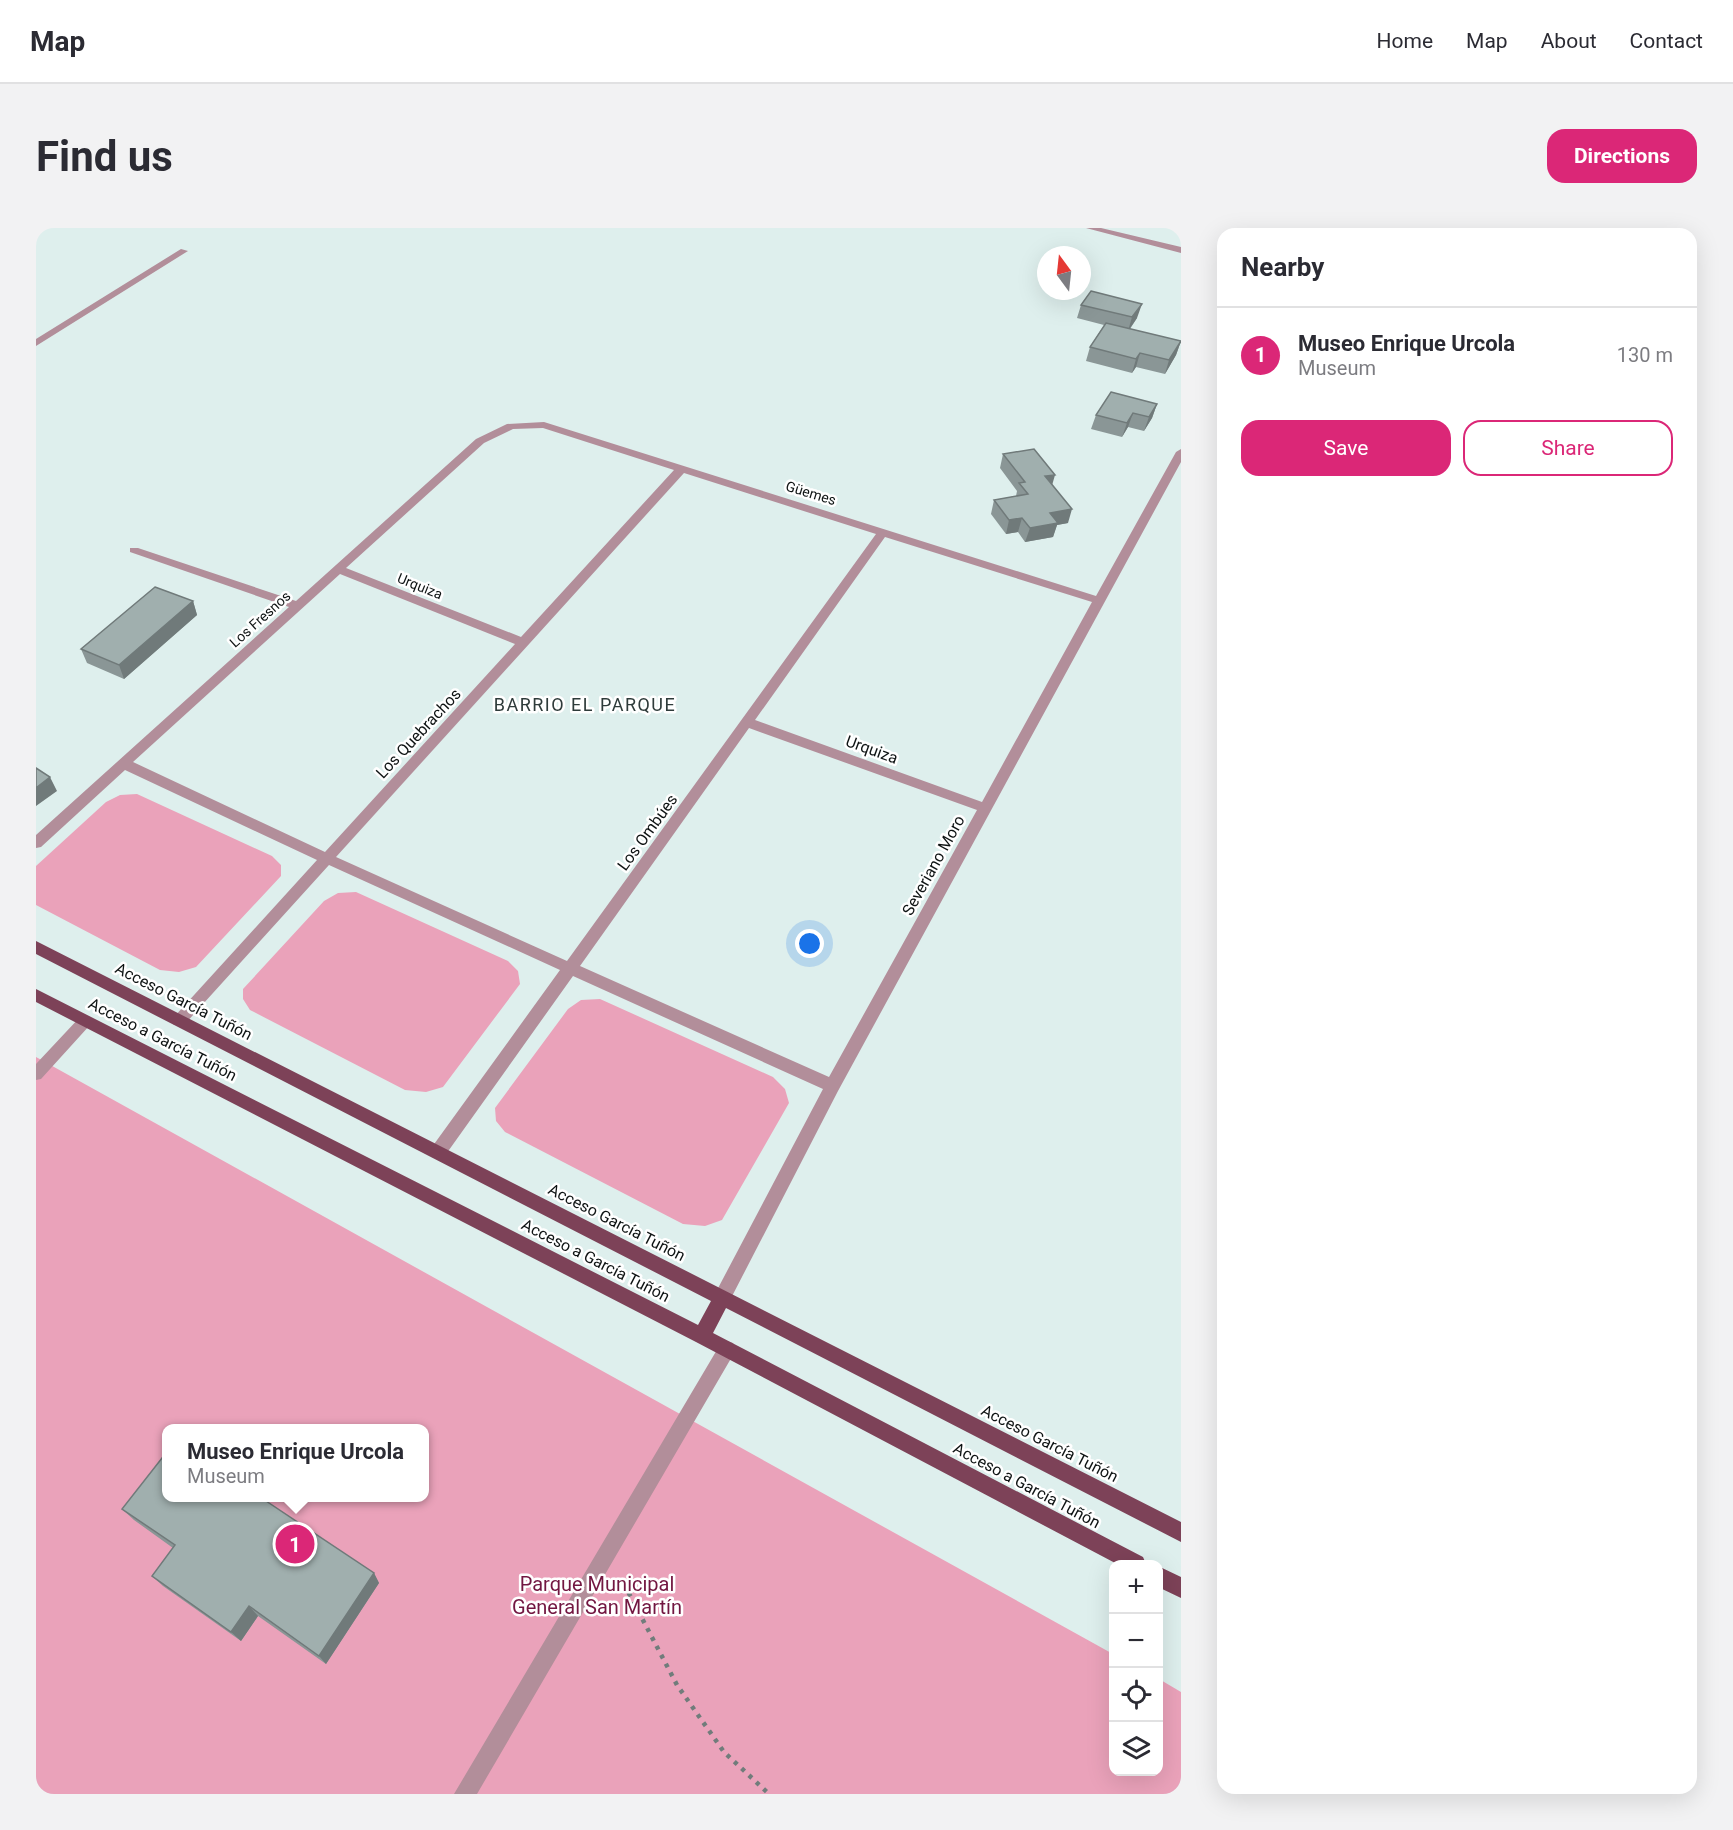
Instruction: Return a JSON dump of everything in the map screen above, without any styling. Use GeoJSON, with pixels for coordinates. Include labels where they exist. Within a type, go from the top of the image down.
{"type":"FeatureCollection","features":[{"type":"Feature","properties":{"kind":"main road","name":"Acceso García Tuñón"},"geometry":{"type":"LineString","coordinates":[[36,947],[1181,1532]]}},
{"type":"Feature","properties":{"kind":"main road","name":"Acceso a García Tuñón"},"geometry":{"type":"LineString","coordinates":[[36,995],[702,1336],[1128,1560]]}},
{"type":"Feature","properties":{"kind":"main road"},"geometry":{"type":"LineString","coordinates":[[702,1336],[722,1298]]}},
{"type":"Feature","properties":{"kind":"main road"},"geometry":{"type":"LineString","coordinates":[[1163,1579],[1181,1588]]}},
{"type":"Feature","properties":{"kind":"street"},"geometry":{"type":"LineString","coordinates":[[1090,228],[1181,250]]}},
{"type":"Feature","properties":{"kind":"street"},"geometry":{"type":"LineString","coordinates":[[36,343],[184,251]]}},
{"type":"Feature","properties":{"kind":"street","name":"Güemes"},"geometry":{"type":"LineString","coordinates":[[511,426],[544,425],[1100,601]]}},
{"type":"Feature","properties":{"kind":"street","name":"Los Fresnos"},"geometry":{"type":"LineString","coordinates":[[36,843],[480,441],[511,426]]}},
{"type":"Feature","properties":{"kind":"street","name":"Severiano Moro"},"geometry":{"type":"LineString","coordinates":[[722,1298],[832,1086],[1181,452]]}},
{"type":"Feature","properties":{"kind":"street","name":"Los Quebrachos"},"geometry":{"type":"LineString","coordinates":[[179,1021],[681,469]]}},
{"type":"Feature","properties":{"kind":"street","name":"Los Ombúes"},"geometry":{"type":"LineString","coordinates":[[438,1152],[884,531]]}},
{"type":"Feature","properties":{"kind":"street"},"geometry":{"type":"LineString","coordinates":[[134,550],[297,606]]}},
{"type":"Feature","properties":{"kind":"street","name":"Urquiza"},"geometry":{"type":"LineString","coordinates":[[338,569],[524,643]]}},
{"type":"Feature","properties":{"kind":"street","name":"Urquiza"},"geometry":{"type":"LineString","coordinates":[[747,722],[985,808]]}},
{"type":"Feature","properties":{"kind":"street"},"geometry":{"type":"LineString","coordinates":[[123,763],[325,858],[832,1086]]}},
{"type":"Feature","properties":{"kind":"street"},"geometry":{"type":"LineString","coordinates":[[36,1074],[85,1021]]}},
{"type":"Feature","properties":{"kind":"street"},"geometry":{"type":"LineString","coordinates":[[465,1794],[727,1349]]}},
{"type":"Feature","properties":{"kind":"path"},"geometry":{"type":"LineString","coordinates":[[607,1553],[677,1685],[724,1752],[769,1794]]}},
{"type":"Feature","properties":{"kind":"green space"},"geometry":{"type":"Polygon","coordinates":[[[137,794],[272,856],[281,865],[281,876],[196,967],[179,972],[160,970],[36,905],[36,866],[106,802],[120,795],[137,794]]]}},
{"type":"Feature","properties":{"kind":"green space"},"geometry":{"type":"Polygon","coordinates":[[[356,892],[508,961],[518,971],[520,984],[443,1087],[426,1092],[405,1090],[250,1010],[243,999],[243,989],[324,901],[338,893],[356,892]]]}},
{"type":"Feature","properties":{"kind":"green space"},"geometry":{"type":"Polygon","coordinates":[[[600,999],[773,1077],[785,1089],[789,1103],[722,1220],[705,1226],[683,1224],[505,1132],[496,1121],[495,1108],[568,1009],[581,1000],[600,999]]]}},
{"type":"Feature","properties":{"kind":"green space","name":"Parque Municipal General San Martín"},"geometry":{"type":"Polygon","coordinates":[[[36,1057],[1109,1652],[1109,1776],[1163,1776],[1163,1681],[1181,1692],[1181,1794],[36,1794],[36,1057]]]}},
{"type":"Feature","properties":{"kind":"building"},"geometry":{"type":"Polygon","coordinates":[[[1091,291],[1142,304],[1132,317],[1081,305],[1085,300],[1091,300],[1091,291]]]}},
{"type":"Feature","properties":{"kind":"building"},"geometry":{"type":"Polygon","coordinates":[[[1106,323],[1181,341],[1169,360],[1140,353],[1136,359],[1090,347],[1106,323]]]}},
{"type":"Feature","properties":{"kind":"building"},"geometry":{"type":"Polygon","coordinates":[[[1111,392],[1157,404],[1149,417],[1133,413],[1127,423],[1096,415],[1111,392]]]}},
{"type":"Feature","properties":{"kind":"building"},"geometry":{"type":"Polygon","coordinates":[[[1034,449],[1055,475],[1045,476],[1072,509],[1050,513],[1058,523],[1030,528],[1022,518],[1009,520],[994,500],[1028,494],[1019,483],[1025,482],[1003,454],[1034,449]]]}},
{"type":"Feature","properties":{"kind":"building"},"geometry":{"type":"Polygon","coordinates":[[[155,587],[193,601],[119,665],[81,649],[155,587]]]}},
{"type":"Feature","properties":{"kind":"building"},"geometry":{"type":"Polygon","coordinates":[[[36,768],[50,777],[36,788],[36,768]]]}},
{"type":"Feature","properties":{"kind":"building"},"geometry":{"type":"Polygon","coordinates":[[[162,1458],[162,1502],[268,1502],[374,1573],[319,1656],[249,1606],[231,1632],[152,1576],[175,1545],[122,1509],[162,1458]]]}},
{"type":"Feature","properties":{"kind":"place","name":"Museo Enrique Urcola"},"geometry":{"type":"Point","coordinates":[295,1544]}},
{"type":"Feature","properties":{"kind":"district","name":"BARRIO EL PARQUE"},"geometry":{"type":"Point","coordinates":[585,705]}}]}
